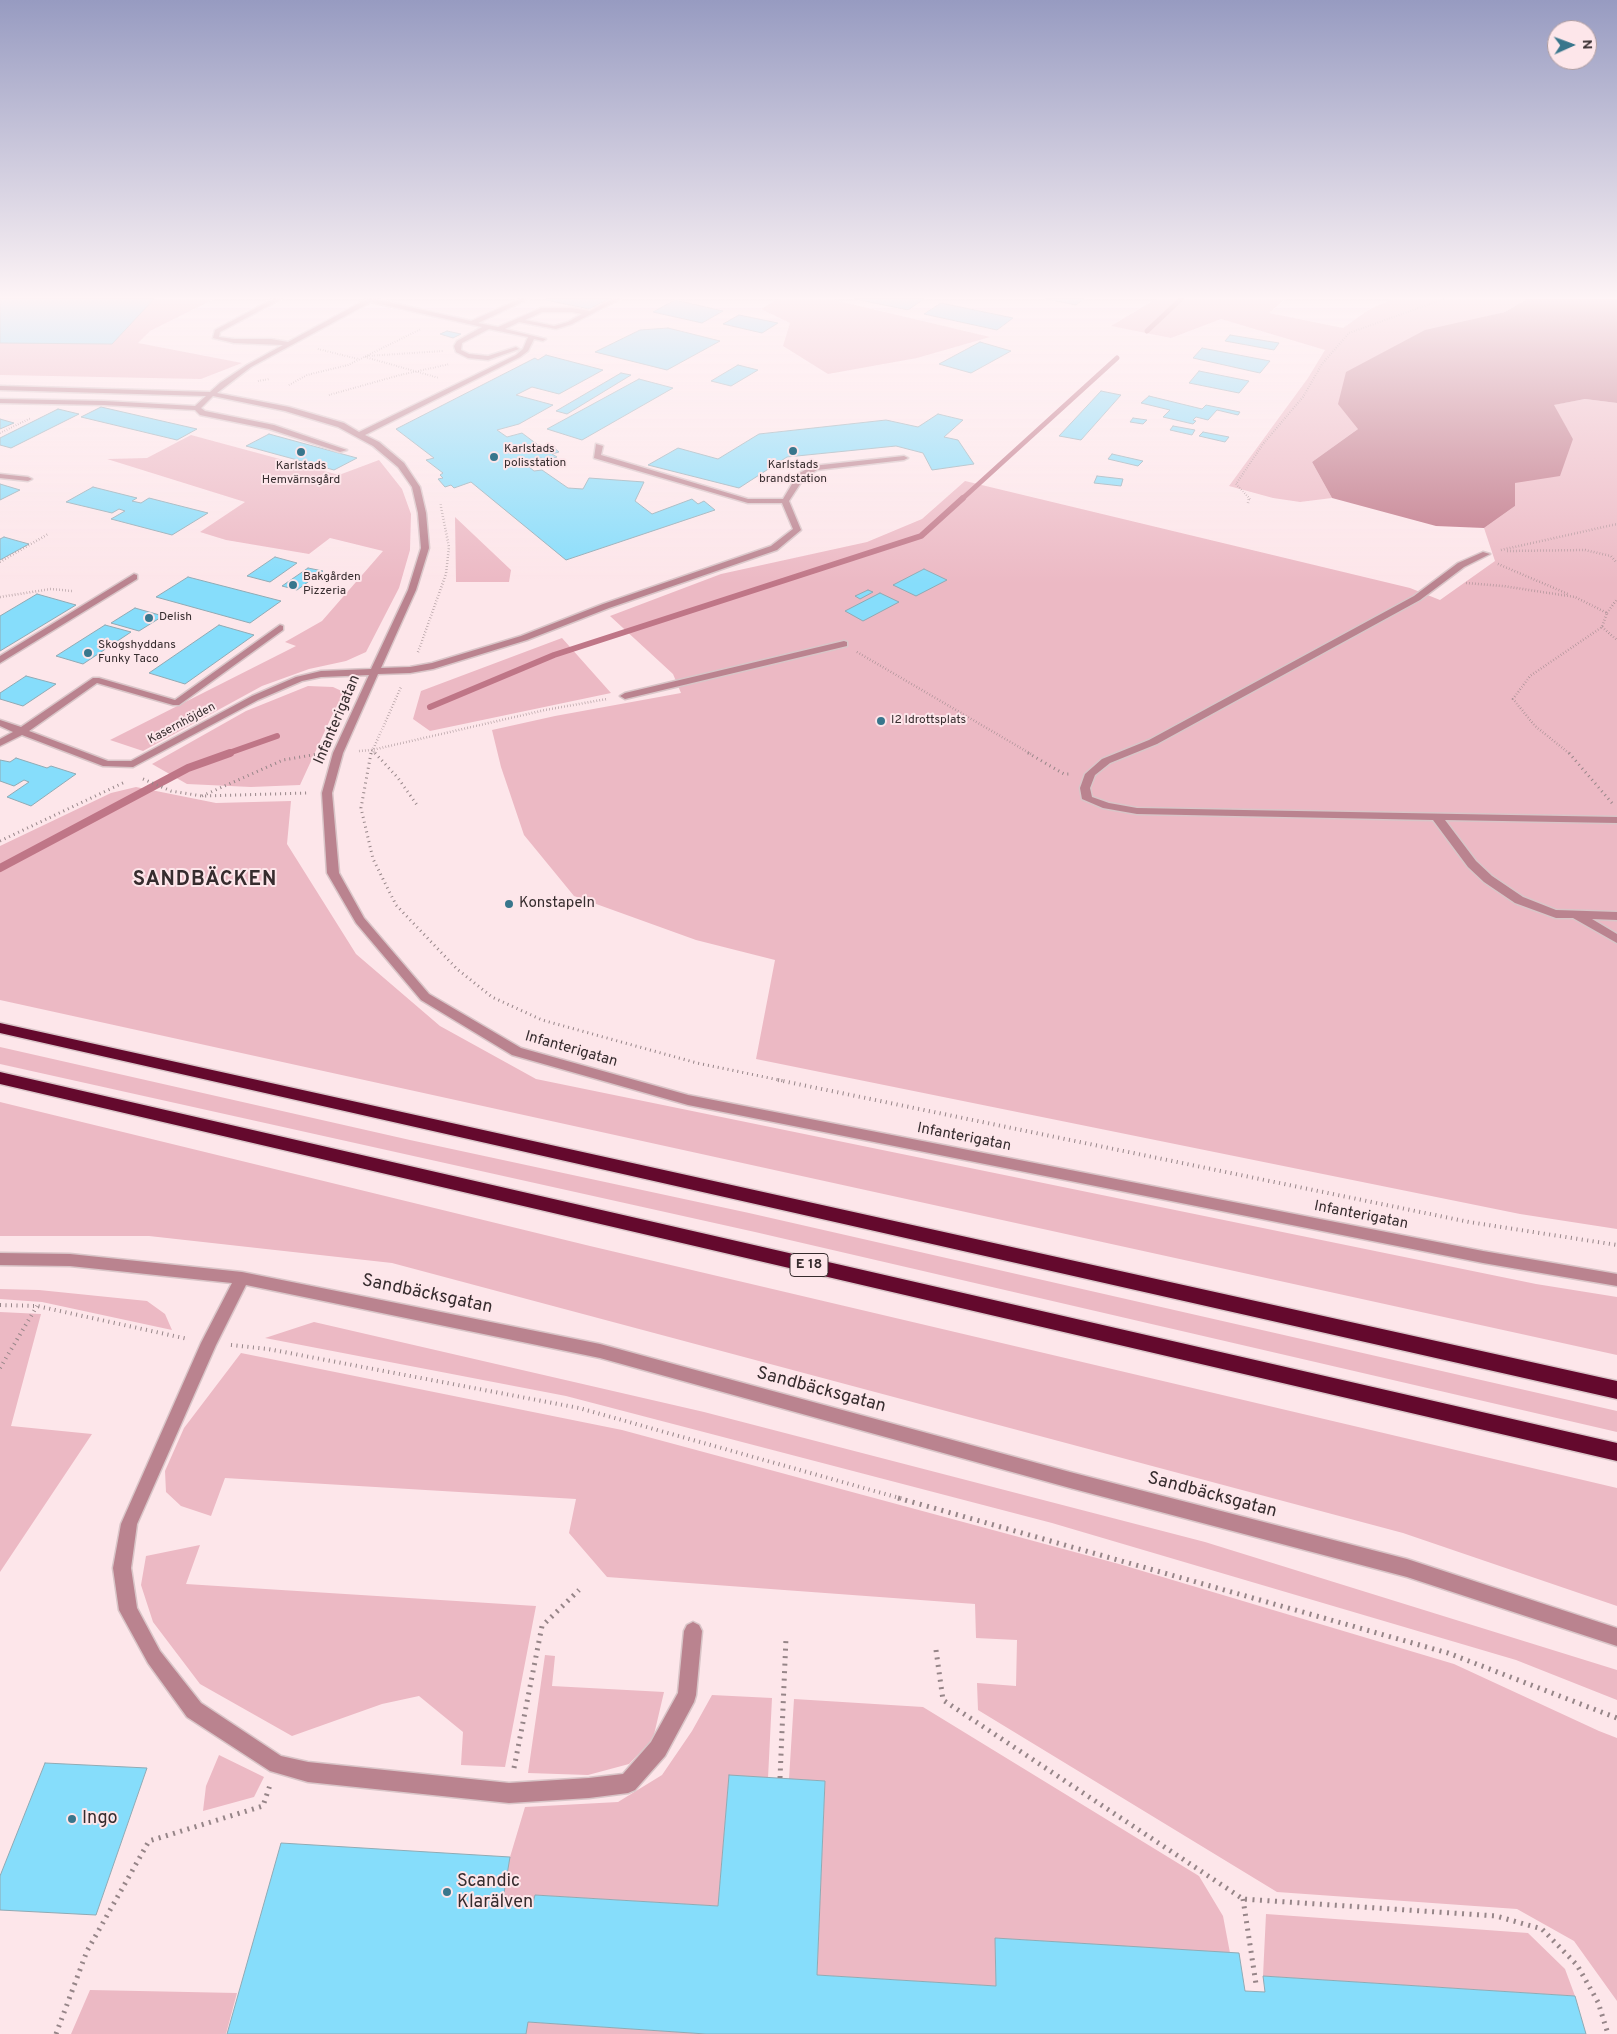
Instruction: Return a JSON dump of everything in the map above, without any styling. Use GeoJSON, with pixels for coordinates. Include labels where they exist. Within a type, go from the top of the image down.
{"type":"FeatureCollection","features":[{"type":"Feature","properties":{"kind":"highway"},"geometry":{"type":"LineString","coordinates":[[0,1028],[1617,1390]]}},
{"type":"Feature","properties":{"kind":"highway","name":"E 18"},"geometry":{"type":"LineString","coordinates":[[0,1078],[1617,1452]]}},
{"type":"Feature","properties":{"kind":"street"},"geometry":{"type":"LineString","coordinates":[[197,408],[212,394]]}},
{"type":"Feature","properties":{"kind":"street","name":"Infanterigatan"},"geometry":{"type":"LineString","coordinates":[[212,394],[286,409],[341,425],[376,444],[401,465],[416,488],[422,513],[425,548],[412,590],[338,753],[326,793],[333,873],[360,920],[425,997],[517,1052],[688,1100],[1483,1257],[1617,1280]]}},
{"type":"Feature","properties":{"kind":"street"},"geometry":{"type":"LineString","coordinates":[[359,435],[443,394]]}},
{"type":"Feature","properties":{"kind":"street"},"geometry":{"type":"LineString","coordinates":[[0,401],[104,403],[197,408],[203,413],[271,427],[343,450]]}},
{"type":"Feature","properties":{"kind":"street"},"geometry":{"type":"LineString","coordinates":[[599,446],[597,456],[748,501],[785,501],[801,476],[815,468],[904,458]]}},
{"type":"Feature","properties":{"kind":"street"},"geometry":{"type":"LineString","coordinates":[[0,476],[28,479]]}},
{"type":"Feature","properties":{"kind":"street","name":"Kasernhöjden"},"geometry":{"type":"LineString","coordinates":[[0,723],[107,764],[133,764],[255,698],[299,679],[321,674],[410,670],[524,638],[606,606],[774,548],[797,530],[785,501]]}},
{"type":"Feature","properties":{"kind":"street"},"geometry":{"type":"LineString","coordinates":[[1483,555],[1461,565],[1417,598],[1153,742],[1106,761],[1090,774],[1085,788],[1087,799],[1107,806],[1137,811],[1617,820]]}},
{"type":"Feature","properties":{"kind":"street"},"geometry":{"type":"LineString","coordinates":[[0,660],[134,577]]}},
{"type":"Feature","properties":{"kind":"street"},"geometry":{"type":"LineString","coordinates":[[0,743],[22,731],[96,680],[176,702],[280,628]]}},
{"type":"Feature","properties":{"kind":"street"},"geometry":{"type":"LineString","coordinates":[[625,696],[844,644]]}},
{"type":"Feature","properties":{"kind":"street"},"geometry":{"type":"LineString","coordinates":[[1436,816],[1472,864],[1501,889],[1545,912],[1617,916]]}},
{"type":"Feature","properties":{"kind":"street"},"geometry":{"type":"LineString","coordinates":[[1574,914],[1617,939]]}},
{"type":"Feature","properties":{"kind":"street","name":"Sandbäcksgatan"},"geometry":{"type":"LineString","coordinates":[[0,1259],[70,1260],[242,1278],[600,1351],[1070,1480],[1407,1568],[1617,1637]]}},
{"type":"Feature","properties":{"kind":"street"},"geometry":{"type":"LineString","coordinates":[[242,1278],[209,1343],[129,1524],[122,1568],[128,1610],[154,1657],[194,1710],[277,1764],[308,1772],[509,1793],[589,1788],[628,1783],[658,1749],[687,1695],[693,1631]]}},
{"type":"Feature","properties":{"kind":"path"},"geometry":{"type":"LineString","coordinates":[[329,395],[333,394]]}},
{"type":"Feature","properties":{"kind":"path"},"geometry":{"type":"LineString","coordinates":[[1248,503],[1250,499],[1236,484],[1263,444],[1305,394]]}},
{"type":"Feature","properties":{"kind":"path"},"geometry":{"type":"LineString","coordinates":[[0,434],[13,427]]}},
{"type":"Feature","properties":{"kind":"path"},"geometry":{"type":"LineString","coordinates":[[438,499],[442,506],[449,547],[446,574],[426,633],[372,750],[361,808],[373,859],[396,905],[457,969],[492,997],[542,1020],[698,1063],[1469,1222],[1617,1245]]}},
{"type":"Feature","properties":{"kind":"path"},"geometry":{"type":"LineString","coordinates":[[1617,524],[1499,551],[1585,550],[1611,556],[1617,563]]}},
{"type":"Feature","properties":{"kind":"path"},"geometry":{"type":"LineString","coordinates":[[0,562],[48,534]]}},
{"type":"Feature","properties":{"kind":"path"},"geometry":{"type":"LineString","coordinates":[[1483,555],[1594,604],[1607,613]]}},
{"type":"Feature","properties":{"kind":"path"},"geometry":{"type":"LineString","coordinates":[[1437,582],[1503,586],[1575,597]]}},
{"type":"Feature","properties":{"kind":"path"},"geometry":{"type":"LineString","coordinates":[[0,598],[51,589],[72,591]]}},
{"type":"Feature","properties":{"kind":"path"},"geometry":{"type":"LineString","coordinates":[[1617,599],[1607,613],[1602,627],[1530,676],[1513,699],[1535,726],[1575,758],[1617,810]]}},
{"type":"Feature","properties":{"kind":"path"},"geometry":{"type":"LineString","coordinates":[[1602,627],[1617,640]]}},
{"type":"Feature","properties":{"kind":"path"},"geometry":{"type":"LineString","coordinates":[[844,644],[1064,774],[1090,774]]}},
{"type":"Feature","properties":{"kind":"path"},"geometry":{"type":"LineString","coordinates":[[202,796],[283,760],[304,756],[372,750],[480,723],[625,696]]}},
{"type":"Feature","properties":{"kind":"path"},"geometry":{"type":"LineString","coordinates":[[372,750],[398,778],[417,805]]}},
{"type":"Feature","properties":{"kind":"path"},"geometry":{"type":"LineString","coordinates":[[136,777],[148,780],[171,791],[202,796],[326,793]]}},
{"type":"Feature","properties":{"kind":"path"},"geometry":{"type":"LineString","coordinates":[[0,841],[127,781]]}},
{"type":"Feature","properties":{"kind":"path"},"geometry":{"type":"LineString","coordinates":[[0,1304],[37,1306],[209,1343],[268,1349],[578,1408],[1448,1653],[1617,1718]]}},
{"type":"Feature","properties":{"kind":"path"},"geometry":{"type":"LineString","coordinates":[[0,1368],[37,1306]]}},
{"type":"Feature","properties":{"kind":"path"},"geometry":{"type":"LineString","coordinates":[[509,1793],[542,1626],[579,1590]]}},
{"type":"Feature","properties":{"kind":"path"},"geometry":{"type":"LineString","coordinates":[[780,1778],[786,1638]]}},
{"type":"Feature","properties":{"kind":"path"},"geometry":{"type":"LineString","coordinates":[[936,1650],[943,1700],[1243,1899],[1496,1916],[1542,1929],[1577,1964],[1598,2002],[1608,2034]]}},
{"type":"Feature","properties":{"kind":"path"},"geometry":{"type":"LineString","coordinates":[[56,2034],[87,1951],[149,1841],[263,1806],[277,1764]]}},
{"type":"Feature","properties":{"kind":"path"},"geometry":{"type":"LineString","coordinates":[[1243,1899],[1256,1984]]}},
{"type":"Feature","properties":{"kind":"shaded area"},"geometry":{"type":"Polygon","coordinates":[[[1296,394],[1395,394],[1358,429],[1312,462],[1332,498],[1300,502],[1273,498],[1229,486],[1296,394]]]}},
{"type":"Feature","properties":{"kind":"shaded area"},"geometry":{"type":"Polygon","coordinates":[[[1341,394],[1617,394],[1617,403],[1585,399],[1554,405],[1573,439],[1560,476],[1515,483],[1515,506],[1484,528],[1436,526],[1332,498],[1312,462],[1358,429],[1338,404],[1341,394]]]}},
{"type":"Feature","properties":{"kind":"shaded area"},"geometry":{"type":"Polygon","coordinates":[[[1585,399],[1617,403],[1617,1229],[1520,1214],[756,1059],[775,960],[696,940],[574,896],[524,835],[501,767],[492,730],[555,716],[681,693],[673,674],[610,616],[721,574],[867,542],[922,519],[965,481],[1410,588],[1440,600],[1495,561],[1484,528],[1515,506],[1515,483],[1573,439],[1553,405],[1585,399]]]}},
{"type":"Feature","properties":{"kind":"shaded area"},"geometry":{"type":"Polygon","coordinates":[[[191,435],[339,475],[379,460],[402,489],[411,514],[410,550],[399,588],[366,652],[346,661],[309,669],[262,686],[143,751],[110,740],[296,646],[285,642],[322,621],[383,551],[330,538],[309,554],[226,540],[200,532],[245,502],[107,459],[147,458],[191,435]]]}},
{"type":"Feature","properties":{"kind":"shaded area"},"geometry":{"type":"Polygon","coordinates":[[[455,517],[511,570],[509,582],[456,582],[455,517]]]}},
{"type":"Feature","properties":{"kind":"shaded area"},"geometry":{"type":"Polygon","coordinates":[[[562,638],[611,693],[430,731],[413,719],[421,691],[562,638]]]}},
{"type":"Feature","properties":{"kind":"shaded area"},"geometry":{"type":"Polygon","coordinates":[[[308,686],[333,687],[346,693],[335,709],[300,785],[251,787],[187,784],[152,764],[246,711],[308,686]]]}},
{"type":"Feature","properties":{"kind":"shaded area"},"geometry":{"type":"Polygon","coordinates":[[[136,787],[216,803],[291,801],[287,844],[356,954],[440,1026],[536,1079],[1536,1284],[1617,1297],[1617,1355],[0,1000],[0,846],[111,793],[136,787]]]}},
{"type":"Feature","properties":{"kind":"shaded area"},"geometry":{"type":"Polygon","coordinates":[[[0,1047],[410,1140],[749,1213],[1617,1411],[1617,1432],[755,1232],[0,1064],[0,1047]]]}},
{"type":"Feature","properties":{"kind":"shaded area"},"geometry":{"type":"Polygon","coordinates":[[[0,1102],[590,1246],[1617,1488],[1617,1606],[1403,1533],[392,1263],[149,1236],[0,1236],[0,1102]]]}},
{"type":"Feature","properties":{"kind":"shaded area"},"geometry":{"type":"Polygon","coordinates":[[[0,1289],[39,1290],[147,1301],[165,1314],[172,1330],[42,1302],[0,1299],[0,1289]]]}},
{"type":"Feature","properties":{"kind":"shaded area"},"geometry":{"type":"Polygon","coordinates":[[[0,1312],[41,1314],[11,1426],[92,1434],[0,1572],[0,1312]]]}},
{"type":"Feature","properties":{"kind":"shaded area"},"geometry":{"type":"Polygon","coordinates":[[[314,1322],[704,1412],[1205,1542],[1617,1670],[1617,1700],[1516,1660],[1052,1523],[566,1396],[265,1338],[314,1322]]]}},
{"type":"Feature","properties":{"kind":"shaded area"},"geometry":{"type":"Polygon","coordinates":[[[241,1353],[622,1430],[1119,1564],[1454,1664],[1617,1738],[1617,2001],[1574,1941],[1517,1909],[1277,1892],[978,1710],[977,1683],[1016,1686],[1017,1640],[976,1638],[975,1604],[607,1577],[569,1533],[576,1499],[225,1478],[211,1516],[181,1506],[166,1492],[165,1471],[184,1428],[241,1353]]]}},
{"type":"Feature","properties":{"kind":"shaded area"},"geometry":{"type":"Polygon","coordinates":[[[200,1545],[186,1584],[536,1606],[505,1767],[461,1765],[463,1732],[419,1696],[382,1704],[292,1736],[200,1684],[153,1622],[141,1585],[146,1556],[200,1545]]]}},
{"type":"Feature","properties":{"kind":"shaded area"},"geometry":{"type":"Polygon","coordinates":[[[545,1655],[555,1656],[552,1686],[664,1692],[653,1739],[629,1764],[588,1775],[528,1773],[545,1655]]]}},
{"type":"Feature","properties":{"kind":"shaded area"},"geometry":{"type":"Polygon","coordinates":[[[712,1695],[772,1698],[768,1778],[729,1776],[718,1906],[535,1895],[532,1907],[502,1905],[510,1857],[525,1807],[618,1802],[662,1775],[692,1731],[712,1695]]]}},
{"type":"Feature","properties":{"kind":"shaded area"},"geometry":{"type":"Polygon","coordinates":[[[794,1699],[923,1707],[1199,1876],[1223,1916],[1230,1953],[995,1938],[996,1986],[817,1975],[825,1781],[789,1779],[794,1699]]]}},
{"type":"Feature","properties":{"kind":"shaded area"},"geometry":{"type":"Polygon","coordinates":[[[219,1755],[264,1777],[254,1797],[203,1811],[206,1786],[219,1755]]]}},
{"type":"Feature","properties":{"kind":"shaded area"},"geometry":{"type":"Polygon","coordinates":[[[1266,1914],[1528,1933],[1565,1969],[1575,1996],[1263,1976],[1266,1914]]]}},
{"type":"Feature","properties":{"kind":"shaded area"},"geometry":{"type":"Polygon","coordinates":[[[90,1990],[237,1993],[226,2034],[71,2034],[90,1990]]]}},
{"type":"Feature","properties":{"kind":"shaded area"},"geometry":{"type":"Polygon","coordinates":[[[528,2022],[706,2034],[526,2034],[528,2022]]]}},
{"type":"Feature","properties":{"kind":"building","name":"Karlstads polisstation"},"geometry":{"type":"Polygon","coordinates":[[[465,394],[518,394],[516,395],[553,405],[519,424],[497,430],[507,437],[522,433],[538,445],[545,448],[552,446],[559,452],[552,454],[557,457],[546,460],[541,458],[524,463],[534,471],[542,470],[568,488],[583,489],[589,478],[644,482],[635,501],[652,514],[692,499],[698,504],[704,501],[715,510],[566,560],[471,482],[454,488],[451,485],[445,487],[438,479],[443,478],[440,475],[443,473],[426,460],[434,458],[396,429],[465,394]]]}},
{"type":"Feature","properties":{"kind":"building"},"geometry":{"type":"Polygon","coordinates":[[[585,394],[600,394],[567,414],[556,411],[585,394]]]}},
{"type":"Feature","properties":{"kind":"building"},"geometry":{"type":"Polygon","coordinates":[[[612,394],[663,394],[582,440],[547,429],[612,394]]]}},
{"type":"Feature","properties":{"kind":"building"},"geometry":{"type":"Polygon","coordinates":[[[1098,394],[1121,395],[1081,440],[1059,436],[1098,394]]]}},
{"type":"Feature","properties":{"kind":"building"},"geometry":{"type":"Polygon","coordinates":[[[1149,396],[1202,409],[1206,405],[1240,412],[1238,415],[1217,410],[1208,420],[1196,417],[1193,420],[1196,421],[1193,424],[1163,417],[1170,410],[1141,403],[1149,396]]]}},
{"type":"Feature","properties":{"kind":"building"},"geometry":{"type":"Polygon","coordinates":[[[101,407],[197,429],[177,440],[81,417],[101,407]]]}},
{"type":"Feature","properties":{"kind":"building"},"geometry":{"type":"Polygon","coordinates":[[[58,409],[79,414],[11,448],[0,445],[0,438],[58,409]]]}},
{"type":"Feature","properties":{"kind":"building","name":"Karlstads brandstation"},"geometry":{"type":"Polygon","coordinates":[[[938,414],[963,420],[944,437],[958,440],[974,464],[932,470],[923,453],[896,446],[787,457],[739,488],[648,465],[678,448],[718,459],[759,434],[886,420],[918,427],[938,414]]]}},
{"type":"Feature","properties":{"kind":"building"},"geometry":{"type":"Polygon","coordinates":[[[1133,418],[1147,420],[1143,424],[1130,422],[1133,418]]]}},
{"type":"Feature","properties":{"kind":"building"},"geometry":{"type":"Polygon","coordinates":[[[0,419],[14,423],[0,429],[0,419]]]}},
{"type":"Feature","properties":{"kind":"building"},"geometry":{"type":"Polygon","coordinates":[[[1173,426],[1195,430],[1192,435],[1170,430],[1173,426]]]}},
{"type":"Feature","properties":{"kind":"building"},"geometry":{"type":"Polygon","coordinates":[[[1203,432],[1229,437],[1225,442],[1199,436],[1203,432]]]}},
{"type":"Feature","properties":{"kind":"building","name":"Karlstads Hemvärnsgård"},"geometry":{"type":"Polygon","coordinates":[[[269,434],[357,458],[334,470],[246,446],[269,434]]]}},
{"type":"Feature","properties":{"kind":"building"},"geometry":{"type":"Polygon","coordinates":[[[1112,454],[1143,461],[1138,466],[1108,459],[1112,454]]]}},
{"type":"Feature","properties":{"kind":"building"},"geometry":{"type":"Polygon","coordinates":[[[1097,476],[1123,479],[1121,486],[1094,483],[1097,476]]]}},
{"type":"Feature","properties":{"kind":"building"},"geometry":{"type":"Polygon","coordinates":[[[0,484],[20,490],[0,500],[0,484]]]}},
{"type":"Feature","properties":{"kind":"building"},"geometry":{"type":"Polygon","coordinates":[[[93,487],[137,498],[132,501],[141,503],[149,498],[208,513],[172,535],[111,519],[125,511],[119,509],[112,513],[66,502],[93,487]]]}},
{"type":"Feature","properties":{"kind":"building"},"geometry":{"type":"Polygon","coordinates":[[[4,537],[29,544],[0,560],[0,539],[4,537]]]}},
{"type":"Feature","properties":{"kind":"building"},"geometry":{"type":"Polygon","coordinates":[[[275,557],[297,563],[270,582],[247,576],[275,557]]]}},
{"type":"Feature","properties":{"kind":"building"},"geometry":{"type":"Polygon","coordinates":[[[308,568],[323,571],[297,590],[282,586],[308,568]]]}},
{"type":"Feature","properties":{"kind":"building"},"geometry":{"type":"Polygon","coordinates":[[[924,569],[947,580],[916,596],[893,585],[924,569]]]}},
{"type":"Feature","properties":{"kind":"building"},"geometry":{"type":"Polygon","coordinates":[[[188,577],[281,601],[250,623],[156,597],[188,577]]]}},
{"type":"Feature","properties":{"kind":"building"},"geometry":{"type":"Polygon","coordinates":[[[868,590],[873,592],[860,599],[855,596],[868,590]]]}},
{"type":"Feature","properties":{"kind":"building"},"geometry":{"type":"Polygon","coordinates":[[[880,593],[899,602],[863,621],[845,611],[880,593]]]}},
{"type":"Feature","properties":{"kind":"building"},"geometry":{"type":"Polygon","coordinates":[[[37,594],[76,605],[0,651],[0,616],[37,594]]]}},
{"type":"Feature","properties":{"kind":"building"},"geometry":{"type":"Polygon","coordinates":[[[135,608],[163,616],[139,631],[111,623],[135,608]]]}},
{"type":"Feature","properties":{"kind":"building"},"geometry":{"type":"Polygon","coordinates":[[[105,625],[131,632],[83,664],[56,656],[105,625]]]}},
{"type":"Feature","properties":{"kind":"building"},"geometry":{"type":"Polygon","coordinates":[[[219,625],[254,635],[185,684],[149,673],[219,625]]]}},
{"type":"Feature","properties":{"kind":"building"},"geometry":{"type":"Polygon","coordinates":[[[26,676],[56,684],[23,706],[0,699],[0,693],[26,676]]]}},
{"type":"Feature","properties":{"kind":"building"},"geometry":{"type":"Polygon","coordinates":[[[16,758],[47,768],[51,766],[76,774],[31,806],[7,797],[29,782],[24,780],[14,786],[0,781],[0,760],[10,762],[16,758]]]}},
{"type":"Feature","properties":{"kind":"building"},"geometry":{"type":"Polygon","coordinates":[[[45,1763],[147,1768],[96,1915],[0,1910],[0,1876],[45,1763]]]}},
{"type":"Feature","properties":{"kind":"building"},"geometry":{"type":"Polygon","coordinates":[[[729,1775],[825,1781],[817,1975],[996,1986],[995,1938],[1239,1953],[1245,1991],[1265,1992],[1263,1976],[1575,1996],[1586,2034],[706,2034],[528,2022],[526,2034],[227,2034],[281,1843],[510,1857],[502,1905],[532,1907],[535,1895],[718,1906],[729,1775]]]}},
{"type":"Feature","properties":{"kind":"waterway"},"geometry":{"type":"LineString","coordinates":[[962,499],[1078,394]]}},
{"type":"Feature","properties":{"kind":"waterway"},"geometry":{"type":"LineString","coordinates":[[430,707],[554,655],[921,536],[963,498]]}},
{"type":"Feature","properties":{"kind":"waterway"},"geometry":{"type":"LineString","coordinates":[[226,754],[277,736]]}},
{"type":"Feature","properties":{"kind":"waterway"},"geometry":{"type":"LineString","coordinates":[[0,868],[188,768],[230,753]]}},
{"type":"Feature","properties":{"kind":"place","name":"Karlstads brandstation"},"geometry":{"type":"Point","coordinates":[793,451]}},
{"type":"Feature","properties":{"kind":"place","name":"Karlstads Hemvärnsgård"},"geometry":{"type":"Point","coordinates":[301,452]}},
{"type":"Feature","properties":{"kind":"place","name":"Karlstads polisstation"},"geometry":{"type":"Point","coordinates":[494,457]}},
{"type":"Feature","properties":{"kind":"place","name":"Bakgården Pizzeria"},"geometry":{"type":"Point","coordinates":[293,585]}},
{"type":"Feature","properties":{"kind":"place","name":"Delish"},"geometry":{"type":"Point","coordinates":[149,618]}},
{"type":"Feature","properties":{"kind":"place","name":"Skogshyddans Funky Taco"},"geometry":{"type":"Point","coordinates":[88,653]}},
{"type":"Feature","properties":{"kind":"place","name":"I2 Idrottsplats"},"geometry":{"type":"Point","coordinates":[881,721]}},
{"type":"Feature","properties":{"kind":"place","name":"Konstapeln"},"geometry":{"type":"Point","coordinates":[509,904]}},
{"type":"Feature","properties":{"kind":"place","name":"Ingo"},"geometry":{"type":"Point","coordinates":[72,1819]}},
{"type":"Feature","properties":{"kind":"place","name":"Scandic Klarälven"},"geometry":{"type":"Point","coordinates":[447,1892]}},
{"type":"Feature","properties":{"kind":"district","name":"SANDBÄCKEN"},"geometry":{"type":"Point","coordinates":[205,881]}}]}
